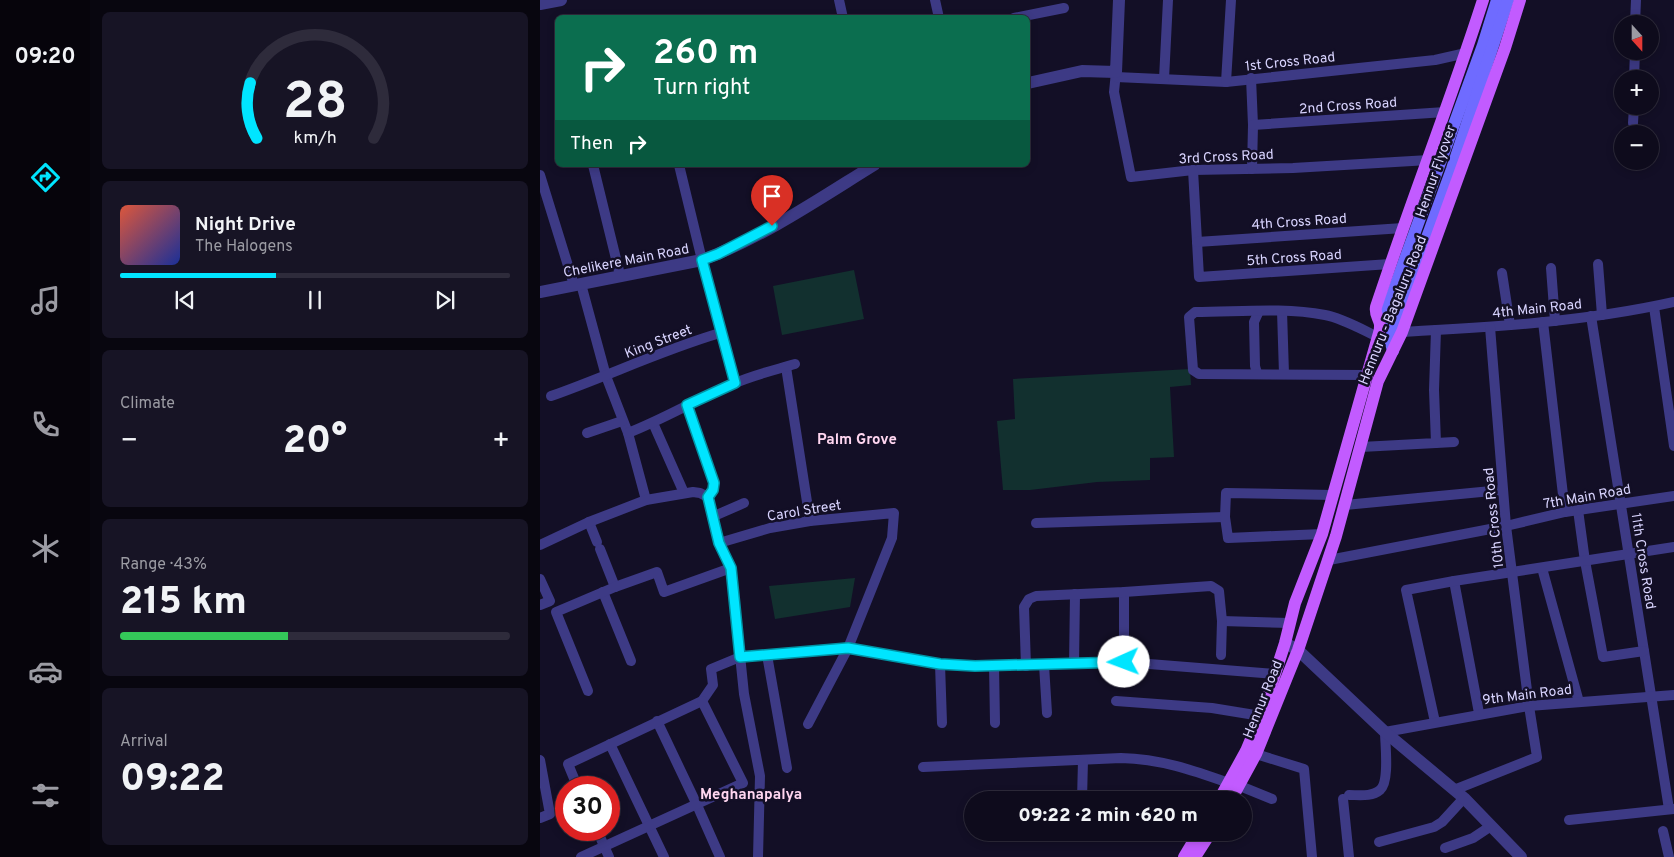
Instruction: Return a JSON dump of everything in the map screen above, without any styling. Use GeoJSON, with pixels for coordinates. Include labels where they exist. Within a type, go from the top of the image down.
{"type":"FeatureCollection","features":[{"type":"Feature","properties":{"kind":"main road","name":"Hennuru - Bagaluru Road"},"geometry":{"type":"LineString","coordinates":[[1285,643],[1295,603],[1322,534],[1380,331],[1375,312],[1390,264],[1466,53],[1482,0]]}},
{"type":"Feature","properties":{"kind":"main road","name":"Hennur Flyover"},"geometry":{"type":"LineString","coordinates":[[1393,351],[1390,339],[1397,302],[1483,45],[1496,0]]}},
{"type":"Feature","properties":{"kind":"main road","name":"Hennur Flyover"},"geometry":{"type":"LineString","coordinates":[[1380,331],[1397,302],[1452,169],[1508,0]]}},
{"type":"Feature","properties":{"kind":"main road","name":"Hennuru - Bagaluru Road"},"geometry":{"type":"LineString","coordinates":[[1312,606],[1329,560],[1378,381],[1402,332],[1505,48],[1520,0]]}},
{"type":"Feature","properties":{"kind":"main road","name":"Hennur Road"},"geometry":{"type":"LineString","coordinates":[[1228,791],[1256,754],[1298,650],[1312,606]]}},
{"type":"Feature","properties":{"kind":"main road"},"geometry":{"type":"LineString","coordinates":[[1235,784],[1246,751],[1261,716],[1285,643]]}},
{"type":"Feature","properties":{"kind":"main road","name":"Hennur Road"},"geometry":{"type":"LineString","coordinates":[[1233,791],[1235,784]]}},
{"type":"Feature","properties":{"kind":"main road"},"geometry":{"type":"LineString","coordinates":[[1184,857],[1194,841]]}},
{"type":"Feature","properties":{"kind":"main road"},"geometry":{"type":"LineString","coordinates":[[1196,857],[1206,841]]}},
{"type":"Feature","properties":{"kind":"street"},"geometry":{"type":"LineString","coordinates":[[540,4],[561,0]]}},
{"type":"Feature","properties":{"kind":"street"},"geometry":{"type":"LineString","coordinates":[[839,0],[842,15]]}},
{"type":"Feature","properties":{"kind":"street"},"geometry":{"type":"LineString","coordinates":[[935,0],[938,15]]}},
{"type":"Feature","properties":{"kind":"street"},"geometry":{"type":"LineString","coordinates":[[1030,83],[1082,71],[1116,75],[1119,0]]}},
{"type":"Feature","properties":{"kind":"street"},"geometry":{"type":"LineString","coordinates":[[1164,79],[1168,0]]}},
{"type":"Feature","properties":{"kind":"street"},"geometry":{"type":"LineString","coordinates":[[1226,82],[1231,0]]}},
{"type":"Feature","properties":{"kind":"street"},"geometry":{"type":"LineString","coordinates":[[1635,15],[1636,0]]}},
{"type":"Feature","properties":{"kind":"street"},"geometry":{"type":"LineString","coordinates":[[1029,15],[1064,8]]}},
{"type":"Feature","properties":{"kind":"street","name":"1st Cross Road"},"geometry":{"type":"LineString","coordinates":[[1116,75],[1226,82],[1435,60],[1466,53]]}},
{"type":"Feature","properties":{"kind":"street","name":"3rd Cross Road"},"geometry":{"type":"LineString","coordinates":[[1116,75],[1114,92],[1131,177],[1193,170],[1429,160]]}},
{"type":"Feature","properties":{"kind":"street"},"geometry":{"type":"LineString","coordinates":[[1251,78],[1252,169]]}},
{"type":"Feature","properties":{"kind":"street","name":"2nd Cross Road"},"geometry":{"type":"LineString","coordinates":[[1253,125],[1445,112]]}},
{"type":"Feature","properties":{"kind":"street"},"geometry":{"type":"LineString","coordinates":[[1634,115],[1634,122]]}},
{"type":"Feature","properties":{"kind":"street"},"geometry":{"type":"LineString","coordinates":[[593,167],[620,275]]}},
{"type":"Feature","properties":{"kind":"street"},"geometry":{"type":"LineString","coordinates":[[679,167],[720,333],[735,383]]}},
{"type":"Feature","properties":{"kind":"street","name":"Chelikere Main Road"},"geometry":{"type":"LineString","coordinates":[[540,292],[702,260],[718,254],[796,213],[871,167]]}},
{"type":"Feature","properties":{"kind":"street"},"geometry":{"type":"LineString","coordinates":[[1193,170],[1197,242]]}},
{"type":"Feature","properties":{"kind":"street"},"geometry":{"type":"LineString","coordinates":[[540,175],[606,376],[628,433],[646,500]]}},
{"type":"Feature","properties":{"kind":"street","name":"4th Cross Road"},"geometry":{"type":"LineString","coordinates":[[1197,242],[1403,228]]}},
{"type":"Feature","properties":{"kind":"street","name":"5th Cross Road"},"geometry":{"type":"LineString","coordinates":[[1197,242],[1199,277],[1390,264]]}},
{"type":"Feature","properties":{"kind":"street","name":"11th Cross Road"},"geometry":{"type":"LineString","coordinates":[[1598,264],[1596,316],[1621,504],[1644,651],[1672,809]]}},
{"type":"Feature","properties":{"kind":"street"},"geometry":{"type":"LineString","coordinates":[[1551,268],[1555,321]]}},
{"type":"Feature","properties":{"kind":"street"},"geometry":{"type":"LineString","coordinates":[[1502,273],[1510,325]]}},
{"type":"Feature","properties":{"kind":"street","name":"4th Main Road"},"geometry":{"type":"LineString","coordinates":[[1402,332],[1555,321],[1654,307],[1674,302]]}},
{"type":"Feature","properties":{"kind":"street"},"geometry":{"type":"LineString","coordinates":[[1654,307],[1674,446]]}},
{"type":"Feature","properties":{"kind":"street"},"geometry":{"type":"LineString","coordinates":[[1257,373],[1255,366],[1254,322],[1259,311]]}},
{"type":"Feature","properties":{"kind":"street"},"geometry":{"type":"LineString","coordinates":[[1367,375],[1199,374],[1193,370],[1189,317],[1195,312],[1282,311],[1326,315],[1380,331]]}},
{"type":"Feature","properties":{"kind":"street"},"geometry":{"type":"LineString","coordinates":[[1282,311],[1284,374]]}},
{"type":"Feature","properties":{"kind":"street"},"geometry":{"type":"LineString","coordinates":[[1543,322],[1565,512]]}},
{"type":"Feature","properties":{"kind":"street","name":"10th Cross Road"},"geometry":{"type":"LineString","coordinates":[[1459,794],[1537,757],[1502,490],[1490,327]]}},
{"type":"Feature","properties":{"kind":"street"},"geometry":{"type":"LineString","coordinates":[[1436,330],[1434,390],[1436,443]]}},
{"type":"Feature","properties":{"kind":"street","name":"King Street"},"geometry":{"type":"LineString","coordinates":[[551,396],[606,376],[680,345],[720,333]]}},
{"type":"Feature","properties":{"kind":"street"},"geometry":{"type":"LineString","coordinates":[[628,433],[654,423],[687,405],[735,383],[791,365],[810,521]]}},
{"type":"Feature","properties":{"kind":"street"},"geometry":{"type":"LineString","coordinates":[[687,405],[714,483],[713,490],[708,497],[719,543],[731,568],[744,694],[760,776],[758,857]]}},
{"type":"Feature","properties":{"kind":"street"},"geometry":{"type":"LineString","coordinates":[[587,433],[622,421]]}},
{"type":"Feature","properties":{"kind":"street"},"geometry":{"type":"LineString","coordinates":[[654,423],[684,493]]}},
{"type":"Feature","properties":{"kind":"street"},"geometry":{"type":"LineString","coordinates":[[1361,447],[1454,442]]}},
{"type":"Feature","properties":{"kind":"street"},"geometry":{"type":"LineString","coordinates":[[1345,505],[1502,490]]}},
{"type":"Feature","properties":{"kind":"street"},"geometry":{"type":"LineString","coordinates":[[540,545],[589,522],[646,500],[684,493],[700,493],[708,497]]}},
{"type":"Feature","properties":{"kind":"street"},"geometry":{"type":"LineString","coordinates":[[1322,534],[1228,538],[1225,517],[1226,493],[1332,495]]}},
{"type":"Feature","properties":{"kind":"street","name":"7th Main Road"},"geometry":{"type":"LineString","coordinates":[[1329,560],[1506,526],[1565,512],[1674,496]]}},
{"type":"Feature","properties":{"kind":"street"},"geometry":{"type":"LineString","coordinates":[[712,517],[744,502]]}},
{"type":"Feature","properties":{"kind":"street"},"geometry":{"type":"LineString","coordinates":[[1578,510],[1585,561],[1603,657],[1644,651]]}},
{"type":"Feature","properties":{"kind":"street","name":"Carol Street"},"geometry":{"type":"LineString","coordinates":[[719,543],[770,528],[810,521],[894,513],[892,538],[848,648]]}},
{"type":"Feature","properties":{"kind":"street"},"geometry":{"type":"LineString","coordinates":[[1036,523],[1225,517]]}},
{"type":"Feature","properties":{"kind":"street"},"geometry":{"type":"LineString","coordinates":[[589,522],[615,587]]}},
{"type":"Feature","properties":{"kind":"street"},"geometry":{"type":"LineString","coordinates":[[1435,722],[1406,590],[1674,547]]}},
{"type":"Feature","properties":{"kind":"street"},"geometry":{"type":"LineString","coordinates":[[588,692],[556,612],[615,587],[657,572],[664,592],[731,568]]}},
{"type":"Feature","properties":{"kind":"street"},"geometry":{"type":"LineString","coordinates":[[1542,568],[1579,702]]}},
{"type":"Feature","properties":{"kind":"street"},"geometry":{"type":"LineString","coordinates":[[540,579],[550,601],[540,605]]}},
{"type":"Feature","properties":{"kind":"street"},"geometry":{"type":"LineString","coordinates":[[1454,581],[1479,714]]}},
{"type":"Feature","properties":{"kind":"street"},"geometry":{"type":"LineString","coordinates":[[1026,666],[1024,606],[1036,596],[1212,586],[1219,590],[1222,621],[1221,655]]}},
{"type":"Feature","properties":{"kind":"street"},"geometry":{"type":"LineString","coordinates":[[603,592],[631,661]]}},
{"type":"Feature","properties":{"kind":"street"},"geometry":{"type":"LineString","coordinates":[[1124,592],[1124,662]]}},
{"type":"Feature","properties":{"kind":"street"},"geometry":{"type":"LineString","coordinates":[[1074,664],[1075,594]]}},
{"type":"Feature","properties":{"kind":"street"},"geometry":{"type":"LineString","coordinates":[[1222,621],[1290,623]]}},
{"type":"Feature","properties":{"kind":"street"},"geometry":{"type":"LineString","coordinates":[[1285,643],[1298,650],[1385,732],[1459,794],[1521,857]]}},
{"type":"Feature","properties":{"kind":"street"},"geometry":{"type":"LineString","coordinates":[[808,724],[848,648]]}},
{"type":"Feature","properties":{"kind":"street"},"geometry":{"type":"LineString","coordinates":[[573,776],[568,764],[702,701],[712,685],[711,669],[740,657],[848,648],[940,664],[1026,666],[1124,662],[1275,674]]}},
{"type":"Feature","properties":{"kind":"street"},"geometry":{"type":"LineString","coordinates":[[767,655],[787,768]]}},
{"type":"Feature","properties":{"kind":"street"},"geometry":{"type":"LineString","coordinates":[[940,664],[942,723]]}},
{"type":"Feature","properties":{"kind":"street"},"geometry":{"type":"LineString","coordinates":[[994,665],[995,724]]}},
{"type":"Feature","properties":{"kind":"street"},"geometry":{"type":"LineString","coordinates":[[1044,665],[1047,713]]}},
{"type":"Feature","properties":{"kind":"street","name":"9th Main Road"},"geometry":{"type":"LineString","coordinates":[[1385,732],[1529,706],[1674,695]]}},
{"type":"Feature","properties":{"kind":"street"},"geometry":{"type":"LineString","coordinates":[[581,857],[743,783],[702,701]]}},
{"type":"Feature","properties":{"kind":"street"},"geometry":{"type":"LineString","coordinates":[[1116,701],[1212,708],[1261,716]]}},
{"type":"Feature","properties":{"kind":"street"},"geometry":{"type":"LineString","coordinates":[[657,722],[720,857]]}},
{"type":"Feature","properties":{"kind":"street"},"geometry":{"type":"LineString","coordinates":[[1349,857],[1346,797],[1369,795],[1381,790],[1386,781],[1385,732]]}},
{"type":"Feature","properties":{"kind":"street"},"geometry":{"type":"LineString","coordinates":[[610,744],[664,857]]}},
{"type":"Feature","properties":{"kind":"street"},"geometry":{"type":"LineString","coordinates":[[1256,754],[1304,769],[1312,857]]}},
{"type":"Feature","properties":{"kind":"street"},"geometry":{"type":"LineString","coordinates":[[923,766],[1142,758],[1172,764],[1235,784],[1272,799]]}},
{"type":"Feature","properties":{"kind":"street"},"geometry":{"type":"LineString","coordinates":[[540,760],[543,794],[550,814],[540,818]]}},
{"type":"Feature","properties":{"kind":"street"},"geometry":{"type":"LineString","coordinates":[[1082,791],[1083,760]]}},
{"type":"Feature","properties":{"kind":"street"},"geometry":{"type":"LineString","coordinates":[[1379,842],[1434,827],[1442,822],[1459,794]]}},
{"type":"Feature","properties":{"kind":"street"},"geometry":{"type":"LineString","coordinates":[[1569,820],[1672,809]]}},
{"type":"Feature","properties":{"kind":"street"},"geometry":{"type":"LineString","coordinates":[[1445,848],[1473,838],[1491,826]]}},
{"type":"Feature","properties":{"kind":"street"},"geometry":{"type":"LineString","coordinates":[[1663,830],[1669,857]]}},
{"type":"Feature","properties":{"kind":"street"},"geometry":{"type":"LineString","coordinates":[[602,841],[609,857]]}},
{"type":"Feature","properties":{"kind":"green space"},"geometry":{"type":"Polygon","coordinates":[[[854,270],[864,319],[782,335],[773,286],[854,270]]]}},
{"type":"Feature","properties":{"kind":"green space"},"geometry":{"type":"Polygon","coordinates":[[[1190,369],[1191,385],[1170,387],[1174,457],[1150,458],[1150,480],[1097,482],[1030,490],[1003,490],[997,421],[1015,419],[1013,379],[1190,369]]]}},
{"type":"Feature","properties":{"kind":"green space"},"geometry":{"type":"Polygon","coordinates":[[[855,578],[850,607],[775,619],[769,586],[855,578]]]}},
{"type":"Feature","properties":{"kind":"district","name":"Palm Grove"},"geometry":{"type":"Point","coordinates":[857,439]}},
{"type":"Feature","properties":{"kind":"district","name":"Meghanapalya"},"geometry":{"type":"Point","coordinates":[751,794]}},
{"type":"Feature","properties":{"kind":"route"},"geometry":{"type":"LineString","coordinates":[[772,226],[718,254],[702,260],[720,333],[735,383],[687,405],[714,483],[713,490],[708,497],[719,543],[731,568],[740,657],[848,648],[940,664],[975,666],[1124,662]]}}]}
